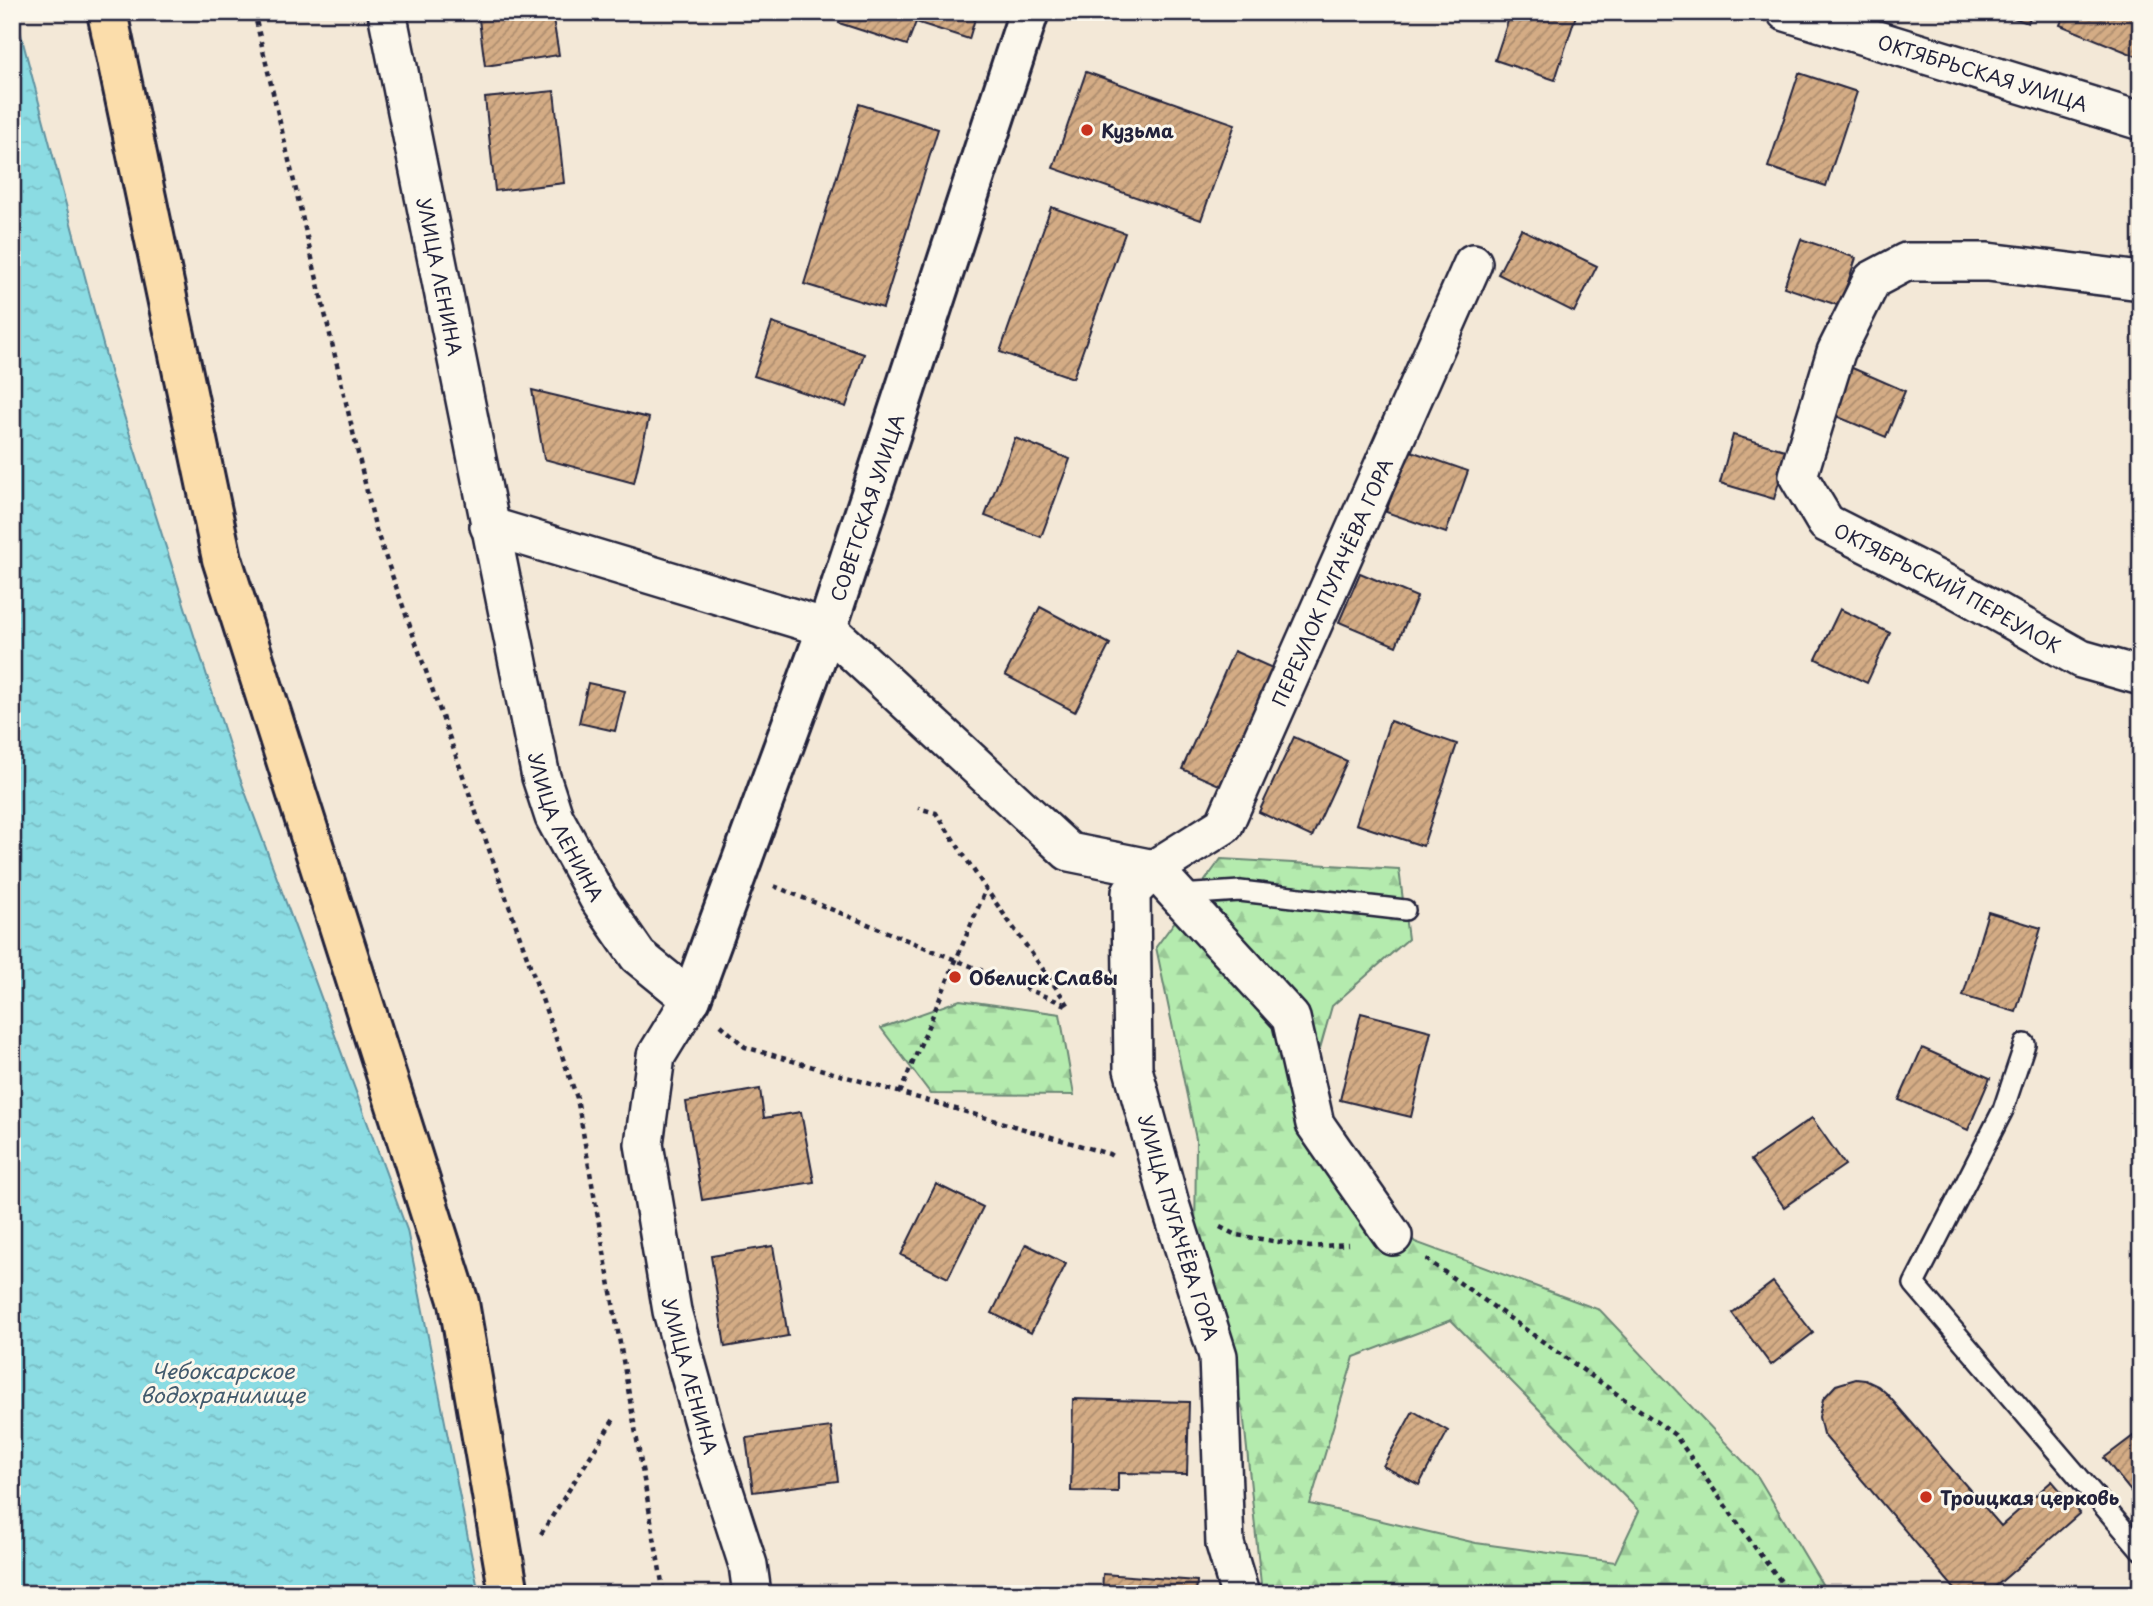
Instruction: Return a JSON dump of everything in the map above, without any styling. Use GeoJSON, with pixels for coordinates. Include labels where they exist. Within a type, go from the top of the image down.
{"type":"FeatureCollection","features":[{"type":"Feature","properties":{"kind":"main road"},"geometry":{"type":"LineString","coordinates":[[107,12],[222,559],[459,1303],[508,1591]]}},
{"type":"Feature","properties":{"kind":"street","name":"УЛИЦА ЛЕНИНА"},"geometry":{"type":"LineString","coordinates":[[387,12],[541,777],[554,817],[598,898],[638,956],[691,999],[656,1056],[644,1144],[672,1311],[709,1444],[748,1564],[752,1594]]}},
{"type":"Feature","properties":{"kind":"street","name":"СОВЕТСКАЯ УЛИЦА"},"geometry":{"type":"LineString","coordinates":[[691,999],[827,628],[1029,12]]}},
{"type":"Feature","properties":{"kind":"street","name":"ОКТЯБРЬСКАЯ УЛИЦА"},"geometry":{"type":"LineString","coordinates":[[1786,12],[2141,121]]}},
{"type":"Feature","properties":{"kind":"street","name":"ОКТЯБРЬСКИЙ ПЕРЕУЛОК"},"geometry":{"type":"LineString","coordinates":[[2141,281],[1988,262],[1906,262],[1872,280],[1836,352],[1798,476],[1826,523],[1958,590],[2081,659],[2141,676]]}},
{"type":"Feature","properties":{"kind":"street","name":"ПЕРЕУЛОК ПУГАЧЁВА ГОРА"},"geometry":{"type":"LineString","coordinates":[[1154,869],[1224,825],[1473,263]]}},
{"type":"Feature","properties":{"kind":"street"},"geometry":{"type":"LineString","coordinates":[[489,526],[827,628],[1069,852],[1154,869],[1291,1018],[1315,1124],[1393,1236]]}},
{"type":"Feature","properties":{"kind":"street","name":"УЛИЦА ПУГАЧЁВА ГОРА"},"geometry":{"type":"LineString","coordinates":[[1154,869],[1131,892],[1133,1069],[1170,1203],[1217,1356],[1226,1544],[1240,1594]]}},
{"type":"Feature","properties":{"kind":"lane"},"geometry":{"type":"LineString","coordinates":[[1180,895],[1240,891],[1405,910]]}},
{"type":"Feature","properties":{"kind":"lane"},"geometry":{"type":"LineString","coordinates":[[2025,1044],[2003,1110],[1914,1284],[2141,1550]]}},
{"type":"Feature","properties":{"kind":"path"},"geometry":{"type":"LineString","coordinates":[[254,12],[376,530],[577,1098],[664,1594]]}},
{"type":"Feature","properties":{"kind":"path"},"geometry":{"type":"LineString","coordinates":[[738,871],[1069,1006],[936,813],[918,808]]}},
{"type":"Feature","properties":{"kind":"path"},"geometry":{"type":"LineString","coordinates":[[901,1093],[986,889]]}},
{"type":"Feature","properties":{"kind":"path"},"geometry":{"type":"LineString","coordinates":[[746,1047],[1109,1154]]}},
{"type":"Feature","properties":{"kind":"path"},"geometry":{"type":"LineString","coordinates":[[1170,1203],[1236,1235],[1310,1247],[1393,1236],[1675,1435],[1791,1594]]}},
{"type":"Feature","properties":{"kind":"path"},"geometry":{"type":"LineString","coordinates":[[508,1591],[614,1419]]}},
{"type":"Feature","properties":{"kind":"green space"},"geometry":{"type":"Polygon","coordinates":[[[1221,859],[1399,869],[1408,939],[1332,1006],[1299,1123],[1415,1242],[1600,1310],[1758,1477],[1828,1594],[1262,1594],[1243,1411],[1195,1248],[1196,1139],[1156,947],[1221,859]],[[1451,1320],[1354,1357],[1310,1504],[1476,1543],[1615,1562],[1639,1511],[1451,1320]]]}},
{"type":"Feature","properties":{"kind":"green space"},"geometry":{"type":"Polygon","coordinates":[[[960,1000],[1060,1014],[1074,1095],[931,1094],[881,1028],[960,1000]]]}},
{"type":"Feature","properties":{"kind":"water","name":"Чебоксарское водохранилище"},"geometry":{"type":"Polygon","coordinates":[[[12,12],[15,12],[111,375],[237,770],[407,1230],[479,1594],[12,1594],[12,12]]]}},
{"type":"Feature","properties":{"kind":"building"},"geometry":{"type":"Polygon","coordinates":[[[478,12],[552,12],[559,55],[485,66],[478,12]]]}},
{"type":"Feature","properties":{"kind":"building"},"geometry":{"type":"Polygon","coordinates":[[[843,12],[977,12],[969,39],[916,22],[907,45],[839,23],[843,12]]]}},
{"type":"Feature","properties":{"kind":"building"},"geometry":{"type":"Polygon","coordinates":[[[1511,12],[1577,12],[1555,80],[1495,60],[1511,12]]]}},
{"type":"Feature","properties":{"kind":"building"},"geometry":{"type":"Polygon","coordinates":[[[1996,12],[2032,12],[2028,23],[1996,12]]]}},
{"type":"Feature","properties":{"kind":"building"},"geometry":{"type":"Polygon","coordinates":[[[2065,12],[2141,12],[2141,58],[2060,25],[2065,12]]]}},
{"type":"Feature","properties":{"kind":"building"},"geometry":{"type":"Polygon","coordinates":[[[1086,72],[1235,124],[1201,220],[1053,168],[1086,72]]]}},
{"type":"Feature","properties":{"kind":"building"},"geometry":{"type":"Polygon","coordinates":[[[1799,73],[1857,92],[1826,186],[1768,167],[1799,73]]]}},
{"type":"Feature","properties":{"kind":"building"},"geometry":{"type":"Polygon","coordinates":[[[554,91],[564,183],[495,191],[485,98],[554,91]]]}},
{"type":"Feature","properties":{"kind":"building"},"geometry":{"type":"Polygon","coordinates":[[[859,104],[938,129],[883,308],[804,284],[859,104]]]}},
{"type":"Feature","properties":{"kind":"building"},"geometry":{"type":"Polygon","coordinates":[[[1051,207],[1125,233],[1073,378],[1000,352],[1051,207]]]}},
{"type":"Feature","properties":{"kind":"building"},"geometry":{"type":"Polygon","coordinates":[[[1521,229],[1597,266],[1574,312],[1498,274],[1521,229]]]}},
{"type":"Feature","properties":{"kind":"building"},"geometry":{"type":"Polygon","coordinates":[[[1801,239],[1856,258],[1840,306],[1784,287],[1801,239]]]}},
{"type":"Feature","properties":{"kind":"building"},"geometry":{"type":"Polygon","coordinates":[[[772,323],[864,354],[846,407],[754,376],[772,323]]]}},
{"type":"Feature","properties":{"kind":"building"},"geometry":{"type":"Polygon","coordinates":[[[1850,367],[1905,391],[1886,437],[1831,414],[1850,367]]]}},
{"type":"Feature","properties":{"kind":"building"},"geometry":{"type":"Polygon","coordinates":[[[532,390],[649,418],[634,483],[544,459],[532,390]]]}},
{"type":"Feature","properties":{"kind":"building"},"geometry":{"type":"Polygon","coordinates":[[[1733,435],[1788,451],[1774,499],[1720,483],[1733,435]]]}},
{"type":"Feature","properties":{"kind":"building"},"geometry":{"type":"Polygon","coordinates":[[[1015,438],[1070,459],[1041,537],[985,516],[1015,438]]]}},
{"type":"Feature","properties":{"kind":"building"},"geometry":{"type":"Polygon","coordinates":[[[1408,450],[1468,471],[1446,533],[1386,512],[1408,450]]]}},
{"type":"Feature","properties":{"kind":"building"},"geometry":{"type":"Polygon","coordinates":[[[1360,573],[1417,597],[1396,646],[1339,622],[1360,573]]]}},
{"type":"Feature","properties":{"kind":"building"},"geometry":{"type":"Polygon","coordinates":[[[1040,607],[1110,644],[1075,712],[1005,675],[1040,607]]]}},
{"type":"Feature","properties":{"kind":"building"},"geometry":{"type":"Polygon","coordinates":[[[1840,609],[1890,633],[1867,683],[1816,659],[1840,609]]]}},
{"type":"Feature","properties":{"kind":"building"},"geometry":{"type":"Polygon","coordinates":[[[1234,651],[1277,670],[1226,788],[1182,769],[1234,651]]]}},
{"type":"Feature","properties":{"kind":"building"},"geometry":{"type":"Polygon","coordinates":[[[588,683],[625,691],[615,731],[579,723],[588,683]]]}},
{"type":"Feature","properties":{"kind":"building"},"geometry":{"type":"Polygon","coordinates":[[[1390,721],[1457,744],[1423,846],[1356,824],[1390,721]]]}},
{"type":"Feature","properties":{"kind":"building"},"geometry":{"type":"Polygon","coordinates":[[[1294,737],[1347,761],[1312,837],[1259,812],[1294,737]]]}},
{"type":"Feature","properties":{"kind":"building"},"geometry":{"type":"Polygon","coordinates":[[[1988,912],[2041,928],[2016,1012],[1963,996],[1988,912]]]}},
{"type":"Feature","properties":{"kind":"building"},"geometry":{"type":"Polygon","coordinates":[[[1361,1013],[1431,1031],[1411,1117],[1340,1100],[1361,1013]]]}},
{"type":"Feature","properties":{"kind":"building"},"geometry":{"type":"Polygon","coordinates":[[[1922,1048],[1990,1078],[1968,1130],[1899,1100],[1922,1048]]]}},
{"type":"Feature","properties":{"kind":"building"},"geometry":{"type":"Polygon","coordinates":[[[760,1089],[764,1118],[801,1112],[814,1182],[702,1200],[686,1102],[760,1089]]]}},
{"type":"Feature","properties":{"kind":"building"},"geometry":{"type":"Polygon","coordinates":[[[1812,1118],[1845,1165],[1784,1207],[1751,1160],[1812,1118]]]}},
{"type":"Feature","properties":{"kind":"building"},"geometry":{"type":"Polygon","coordinates":[[[936,1184],[983,1207],[948,1278],[901,1255],[936,1184]]]}},
{"type":"Feature","properties":{"kind":"building"},"geometry":{"type":"Polygon","coordinates":[[[1026,1244],[1066,1264],[1031,1333],[992,1313],[1026,1244]]]}},
{"type":"Feature","properties":{"kind":"building"},"geometry":{"type":"Polygon","coordinates":[[[773,1246],[788,1336],[725,1347],[711,1256],[773,1246]]]}},
{"type":"Feature","properties":{"kind":"building"},"geometry":{"type":"Polygon","coordinates":[[[1773,1282],[1813,1333],[1771,1365],[1732,1313],[1773,1282]]]}},
{"type":"Feature","properties":{"kind":"building","name":"Троицкая церковь"},"geometry":{"type":"Polygon","coordinates":[[[1856,1379],[1878,1386],[1886,1393],[2001,1526],[2052,1481],[2080,1513],[1987,1594],[1959,1594],[1823,1434],[1819,1417],[1823,1399],[1836,1385],[1856,1379]]]}},
{"type":"Feature","properties":{"kind":"building"},"geometry":{"type":"Polygon","coordinates":[[[1073,1399],[1189,1402],[1187,1474],[1118,1473],[1118,1492],[1071,1491],[1073,1399]]]}},
{"type":"Feature","properties":{"kind":"building"},"geometry":{"type":"Polygon","coordinates":[[[1413,1411],[1448,1431],[1419,1485],[1383,1466],[1413,1411]]]}},
{"type":"Feature","properties":{"kind":"building"},"geometry":{"type":"Polygon","coordinates":[[[831,1427],[838,1481],[753,1492],[746,1438],[831,1427]]]}},
{"type":"Feature","properties":{"kind":"building"},"geometry":{"type":"Polygon","coordinates":[[[2141,1430],[2141,1487],[2133,1494],[2104,1458],[2141,1430]]]}},
{"type":"Feature","properties":{"kind":"building"},"geometry":{"type":"Polygon","coordinates":[[[1103,1574],[1197,1581],[1196,1594],[1102,1594],[1103,1574]]]}},
{"type":"Feature","properties":{"kind":"place","name":"Кузьма"},"geometry":{"type":"Point","coordinates":[1087,130]}},
{"type":"Feature","properties":{"kind":"place","name":"Обелиск Славы"},"geometry":{"type":"Point","coordinates":[955,977]}},
{"type":"Feature","properties":{"kind":"place","name":"Троицкая церковь"},"geometry":{"type":"Point","coordinates":[1926,1497]}}]}
